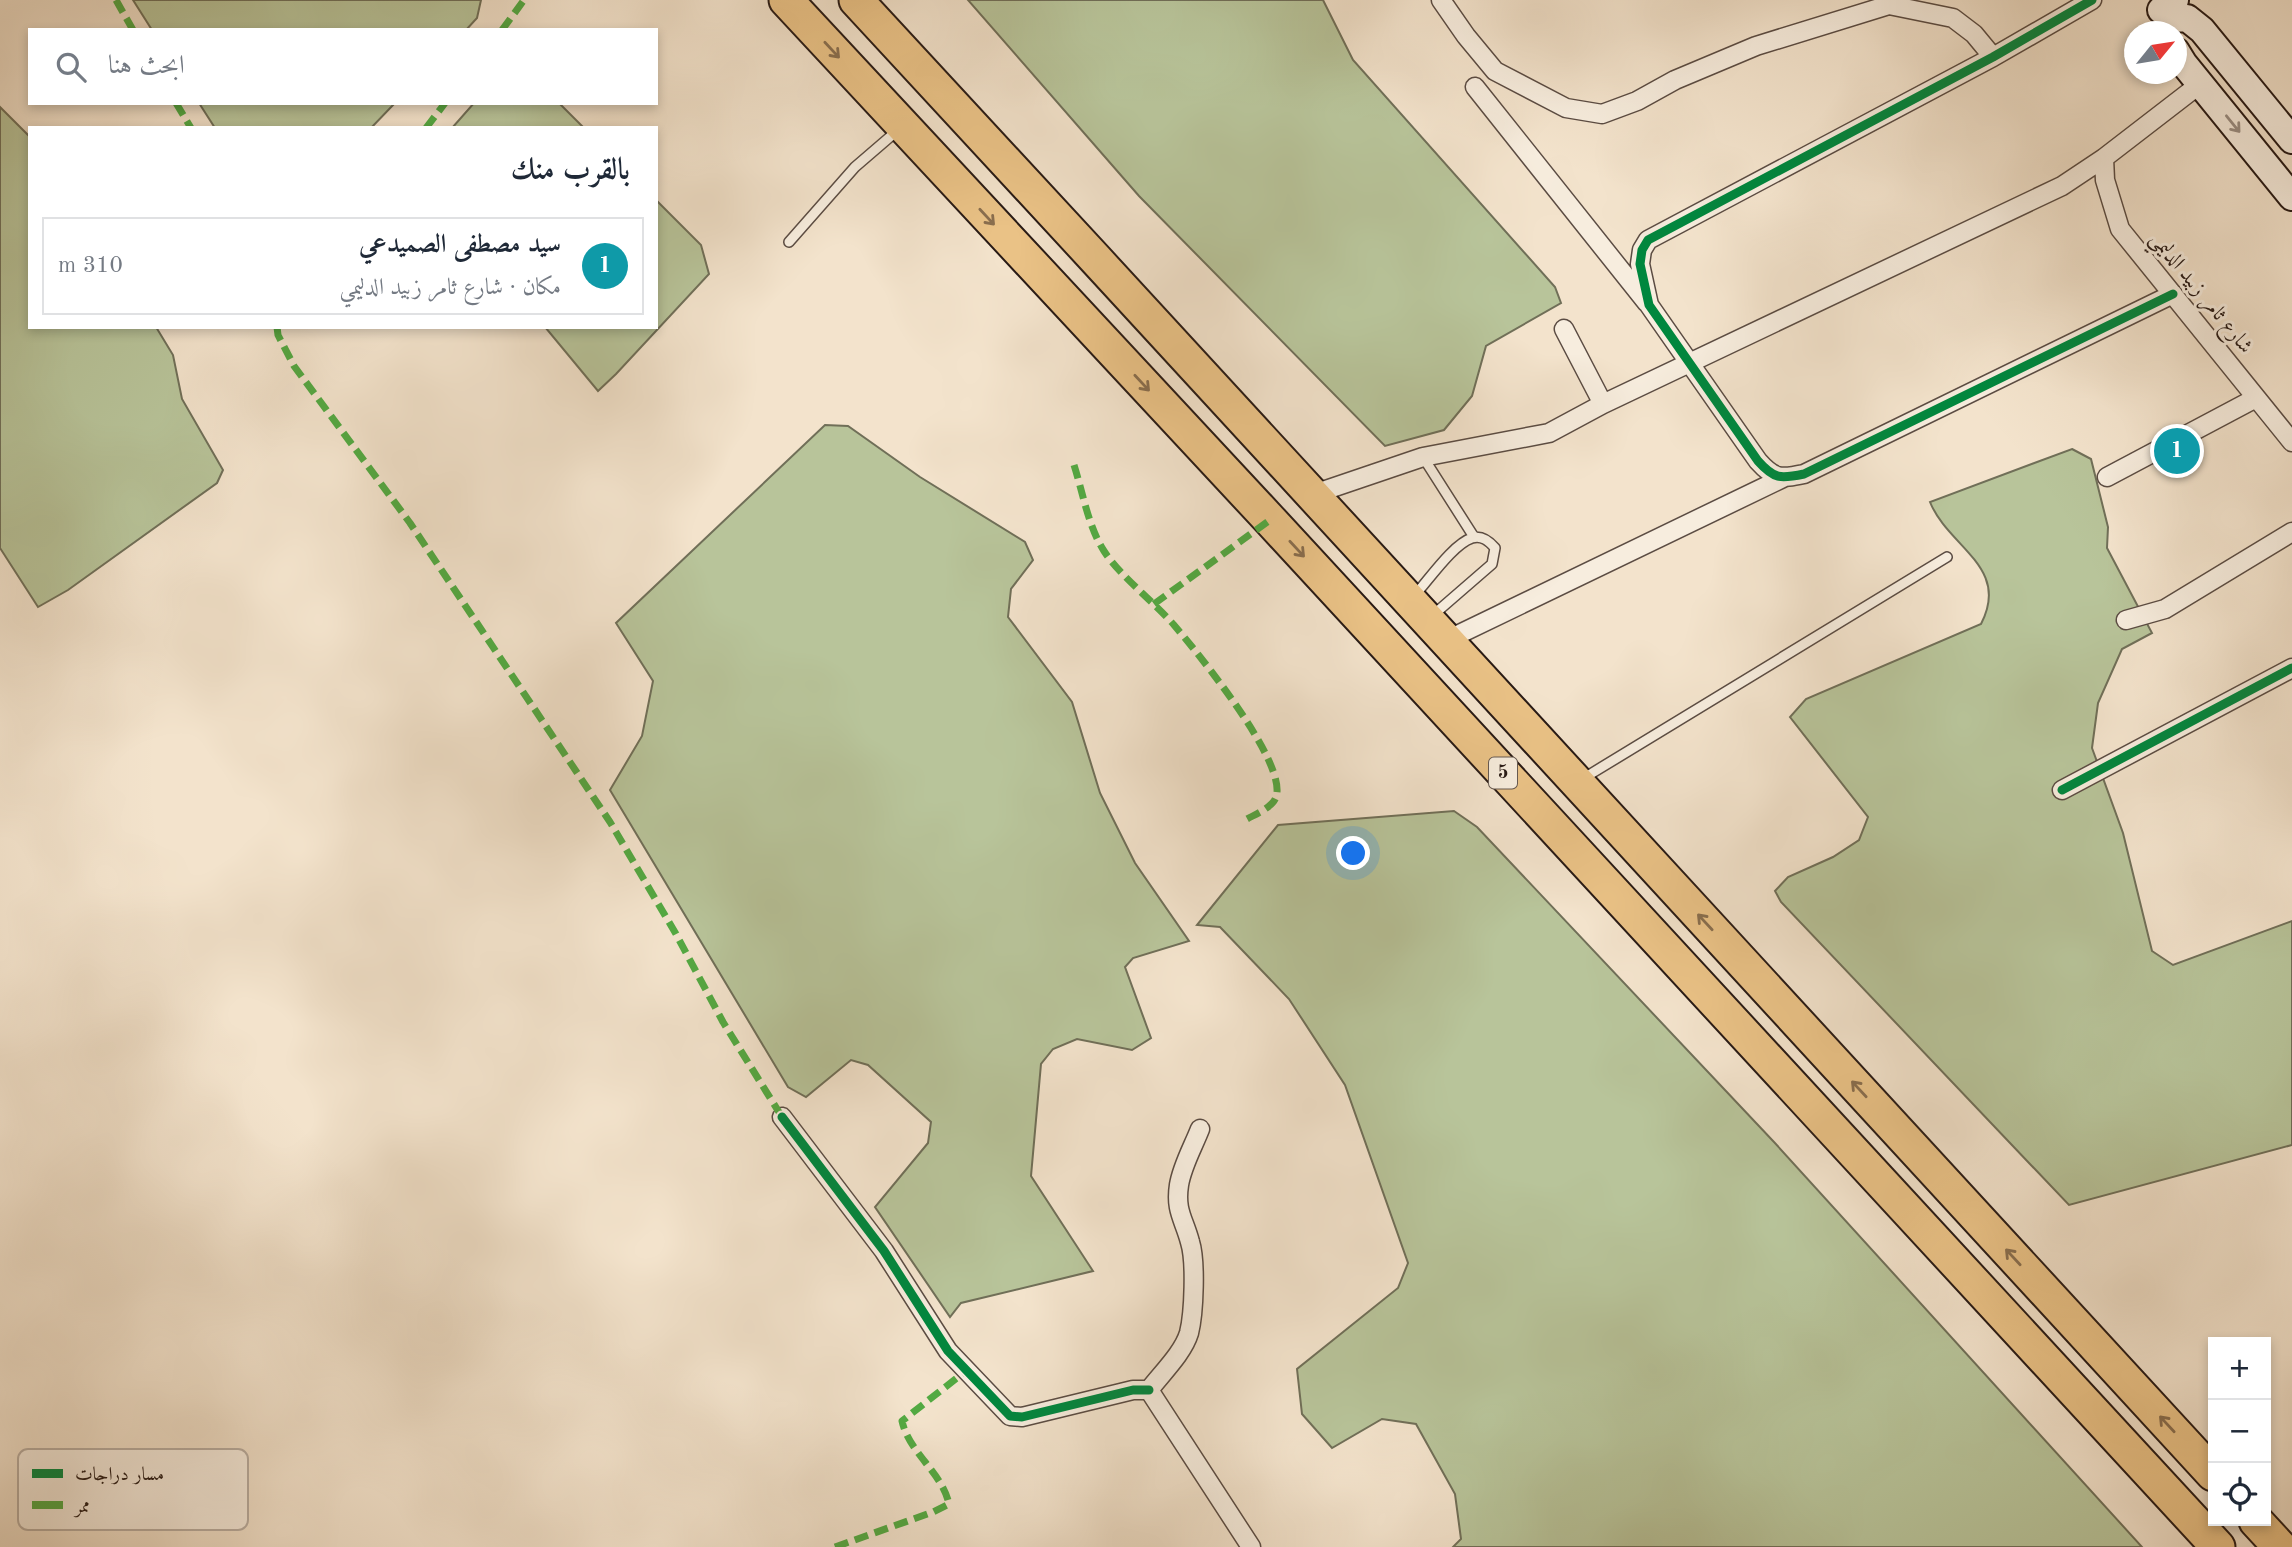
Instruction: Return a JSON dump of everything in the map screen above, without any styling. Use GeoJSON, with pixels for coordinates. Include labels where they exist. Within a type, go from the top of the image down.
{"type":"FeatureCollection","features":[{"type":"Feature","properties":{"kind":"highway","name":"5"},"geometry":{"type":"LineString","coordinates":[[856,0],[1314,494],[1576,783],[2208,1469]]}},
{"type":"Feature","properties":{"kind":"highway","name":"5"},"geometry":{"type":"LineString","coordinates":[[798,4],[902,127],[1279,530],[2218,1547]]}},
{"type":"Feature","properties":{"kind":"highway"},"geometry":{"type":"LineString","coordinates":[[2063,1380],[2096,1347]]}},
{"type":"Feature","properties":{"kind":"highway"},"geometry":{"type":"LineString","coordinates":[[2261,1526],[2280,1547]]}},
{"type":"Feature","properties":{"kind":"street"},"geometry":{"type":"LineString","coordinates":[[1441,0],[1495,71],[1566,108],[1602,114],[1637,101],[1675,80],[1756,46],[1889,5],[1953,18],[1973,34],[1993,57]]}},
{"type":"Feature","properties":{"kind":"street"},"geometry":{"type":"LineString","coordinates":[[1649,305],[1640,264],[1642,250],[1648,240],[1993,57],[2092,0]]}},
{"type":"Feature","properties":{"kind":"street"},"geometry":{"type":"LineString","coordinates":[[2165,12],[2187,19],[2202,30],[2292,140]]}},
{"type":"Feature","properties":{"kind":"street"},"geometry":{"type":"LineString","coordinates":[[2187,66],[2292,197]]}},
{"type":"Feature","properties":{"kind":"street"},"geometry":{"type":"LineString","coordinates":[[1314,494],[1423,457],[1549,433],[1603,404],[2062,186],[2104,158],[2200,84]]}},
{"type":"Feature","properties":{"kind":"street"},"geometry":{"type":"LineString","coordinates":[[1475,87],[1649,305],[1758,461],[1769,474],[1783,478]]}},
{"type":"Feature","properties":{"kind":"street","name":"شارع ثامر زبيد الدليمي"},"geometry":{"type":"LineString","coordinates":[[2104,158],[2105,180],[2120,229],[2292,442]]}},
{"type":"Feature","properties":{"kind":"street"},"geometry":{"type":"LineString","coordinates":[[1429,620],[1783,478],[1804,474],[2173,294]]}},
{"type":"Feature","properties":{"kind":"street"},"geometry":{"type":"LineString","coordinates":[[1564,329],[1603,404]]}},
{"type":"Feature","properties":{"kind":"street"},"geometry":{"type":"LineString","coordinates":[[2107,477],[2256,398]]}},
{"type":"Feature","properties":{"kind":"street"},"geometry":{"type":"LineString","coordinates":[[2126,620],[2165,609],[2292,532]]}},
{"type":"Feature","properties":{"kind":"street"},"geometry":{"type":"LineString","coordinates":[[2062,790],[2292,668]]}},
{"type":"Feature","properties":{"kind":"street"},"geometry":{"type":"LineString","coordinates":[[782,1117],[884,1251],[948,1351],[1010,1416],[1022,1417],[1133,1390],[1149,1390]]}},
{"type":"Feature","properties":{"kind":"street"},"geometry":{"type":"LineString","coordinates":[[1149,1390],[1189,1333],[1195,1263],[1190,1239],[1180,1220],[1179,1183],[1200,1129]]}},
{"type":"Feature","properties":{"kind":"street"},"geometry":{"type":"LineString","coordinates":[[1149,1390],[1251,1547]]}},
{"type":"Feature","properties":{"kind":"lane"},"geometry":{"type":"LineString","coordinates":[[789,242],[855,167],[902,127]]}},
{"type":"Feature","properties":{"kind":"lane"},"geometry":{"type":"LineString","coordinates":[[1423,457],[1474,537]]}},
{"type":"Feature","properties":{"kind":"lane"},"geometry":{"type":"LineString","coordinates":[[1474,537],[1487,539],[1495,548],[1492,564],[1429,620],[1461,544],[1474,537]]}},
{"type":"Feature","properties":{"kind":"lane"},"geometry":{"type":"LineString","coordinates":[[1576,783],[1947,557]]}},
{"type":"Feature","properties":{"kind":"green space"},"geometry":{"type":"Polygon","coordinates":[[[133,0],[481,0],[477,18],[468,28],[151,28],[133,0]]]}},
{"type":"Feature","properties":{"kind":"green space"},"geometry":{"type":"Polygon","coordinates":[[[968,0],[1323,0],[1353,60],[1555,287],[1561,303],[1486,346],[1472,396],[1444,430],[1385,446],[1139,196],[968,0]]]}},
{"type":"Feature","properties":{"kind":"green space"},"geometry":{"type":"Polygon","coordinates":[[[200,105],[393,105],[373,126],[214,126],[200,105]]]}},
{"type":"Feature","properties":{"kind":"green space"},"geometry":{"type":"Polygon","coordinates":[[[472,105],[561,105],[582,126],[454,126],[472,105]]]}},
{"type":"Feature","properties":{"kind":"green space"},"geometry":{"type":"Polygon","coordinates":[[[0,107],[28,135],[28,329],[157,329],[173,355],[182,399],[223,470],[217,483],[68,590],[38,607],[0,548],[0,107]]]}},
{"type":"Feature","properties":{"kind":"green space"},"geometry":{"type":"Polygon","coordinates":[[[658,202],[701,245],[709,274],[658,329],[658,202]]]}},
{"type":"Feature","properties":{"kind":"green space"},"geometry":{"type":"Polygon","coordinates":[[[547,329],[658,329],[616,374],[598,391],[547,329]]]}},
{"type":"Feature","properties":{"kind":"green space"},"geometry":{"type":"Polygon","coordinates":[[[825,425],[848,426],[920,477],[1025,542],[1033,560],[1011,589],[1008,617],[1072,702],[1100,793],[1135,863],[1189,941],[1133,958],[1125,967],[1151,1038],[1132,1050],[1077,1039],[1053,1049],[1041,1064],[1031,1176],[1093,1271],[961,1303],[950,1317],[875,1207],[928,1143],[931,1122],[868,1065],[851,1060],[806,1097],[788,1087],[610,790],[642,736],[653,681],[616,623],[825,425]]]}},
{"type":"Feature","properties":{"kind":"green space"},"geometry":{"type":"Polygon","coordinates":[[[2072,449],[2091,459],[2108,527],[2107,548],[2152,633],[2122,649],[2098,703],[2092,748],[2123,833],[2152,951],[2173,965],[2292,921],[2292,1145],[2069,1205],[1781,902],[1775,891],[1788,877],[1833,857],[1859,840],[1868,817],[1790,717],[1806,699],[1981,624],[1988,604],[1988,587],[1983,572],[1939,518],[1930,502],[2072,449]]]}},
{"type":"Feature","properties":{"kind":"green space"},"geometry":{"type":"Polygon","coordinates":[[[1454,811],[1477,827],[1774,1142],[2142,1547],[1453,1547],[1461,1539],[1455,1494],[1416,1424],[1382,1419],[1332,1448],[1302,1414],[1297,1369],[1398,1288],[1408,1263],[1345,1085],[1289,999],[1220,927],[1197,925],[1278,825],[1454,811]]]}},
{"type":"Feature","properties":{"kind":"marked path"},"geometry":{"type":"LineString","coordinates":[[116,0],[132,28]]}},
{"type":"Feature","properties":{"kind":"marked path"},"geometry":{"type":"LineString","coordinates":[[503,28],[524,0]]}},
{"type":"Feature","properties":{"kind":"marked path"},"geometry":{"type":"LineString","coordinates":[[177,105],[190,126]]}},
{"type":"Feature","properties":{"kind":"marked path"},"geometry":{"type":"LineString","coordinates":[[428,126],[443,105]]}},
{"type":"Feature","properties":{"kind":"marked path"},"geometry":{"type":"LineString","coordinates":[[277,329],[294,366],[410,523],[610,822],[676,934],[723,1022],[782,1117]]}},
{"type":"Feature","properties":{"kind":"marked path"},"geometry":{"type":"LineString","coordinates":[[1074,465],[1090,520],[1104,551],[1119,570],[1174,625],[1201,658],[1238,708],[1268,760],[1276,781],[1276,797],[1268,807],[1247,819]]}},
{"type":"Feature","properties":{"kind":"marked path"},"geometry":{"type":"LineString","coordinates":[[1154,604],[1270,520]]}},
{"type":"Feature","properties":{"kind":"marked path"},"geometry":{"type":"LineString","coordinates":[[835,1547],[949,1504],[940,1482],[911,1443],[902,1421],[967,1370]]}},
{"type":"Feature","properties":{"kind":"cycle path"},"geometry":{"type":"LineString","coordinates":[[2092,0],[1993,57],[1648,240],[1642,250],[1640,264],[1649,305],[1758,461],[1773,474],[1789,477],[1804,474],[2173,294]]}},
{"type":"Feature","properties":{"kind":"cycle path"},"geometry":{"type":"LineString","coordinates":[[2062,790],[2292,668]]}},
{"type":"Feature","properties":{"kind":"cycle path"},"geometry":{"type":"LineString","coordinates":[[782,1117],[884,1251],[948,1351],[1010,1416],[1022,1417],[1133,1390],[1149,1390]]}},
{"type":"Feature","properties":{"kind":"place","name":"سيد مصطفى الصميدعي"},"geometry":{"type":"Point","coordinates":[2177,451]}}]}
